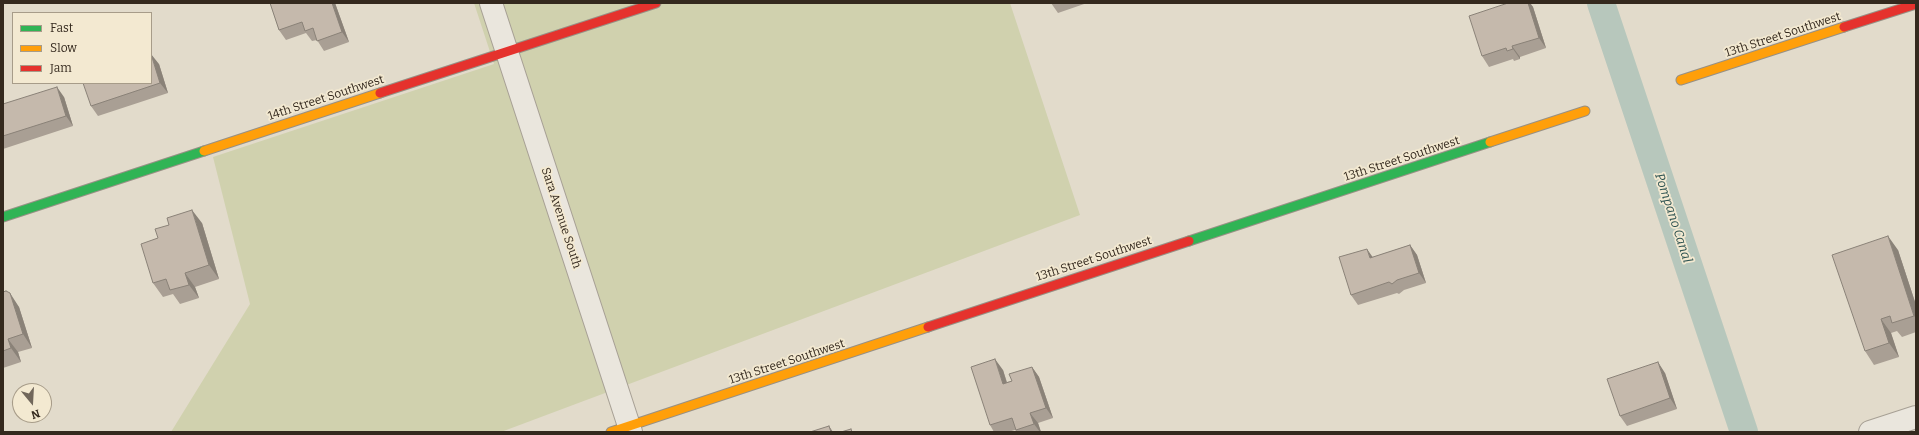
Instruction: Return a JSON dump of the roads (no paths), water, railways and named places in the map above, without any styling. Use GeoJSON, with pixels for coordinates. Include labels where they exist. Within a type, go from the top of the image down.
{"type":"FeatureCollection","features":[{"type":"Feature","properties":{"kind":"street","name":"Sara Avenue South"},"geometry":{"type":"LineString","coordinates":[[491,3],[508,51],[624,430]]}},
{"type":"Feature","properties":{"kind":"street","name":"14th Street Southwest"},"geometry":{"type":"LineString","coordinates":[[3,217],[656,3]]}},
{"type":"Feature","properties":{"kind":"street","name":"13th Street Southwest"},"geometry":{"type":"LineString","coordinates":[[1681,80],[1916,4]]}},
{"type":"Feature","properties":{"kind":"street","name":"13th Street Southwest"},"geometry":{"type":"LineString","coordinates":[[624,430],[1585,111]]}},
{"type":"Feature","properties":{"kind":"street"},"geometry":{"type":"LineString","coordinates":[[1870,432],[1916,417]]}},
{"type":"Feature","properties":{"kind":"waterway","name":"Pompano Canal"},"geometry":{"type":"LineString","coordinates":[[1601,3],[1744,432]]}}]}
